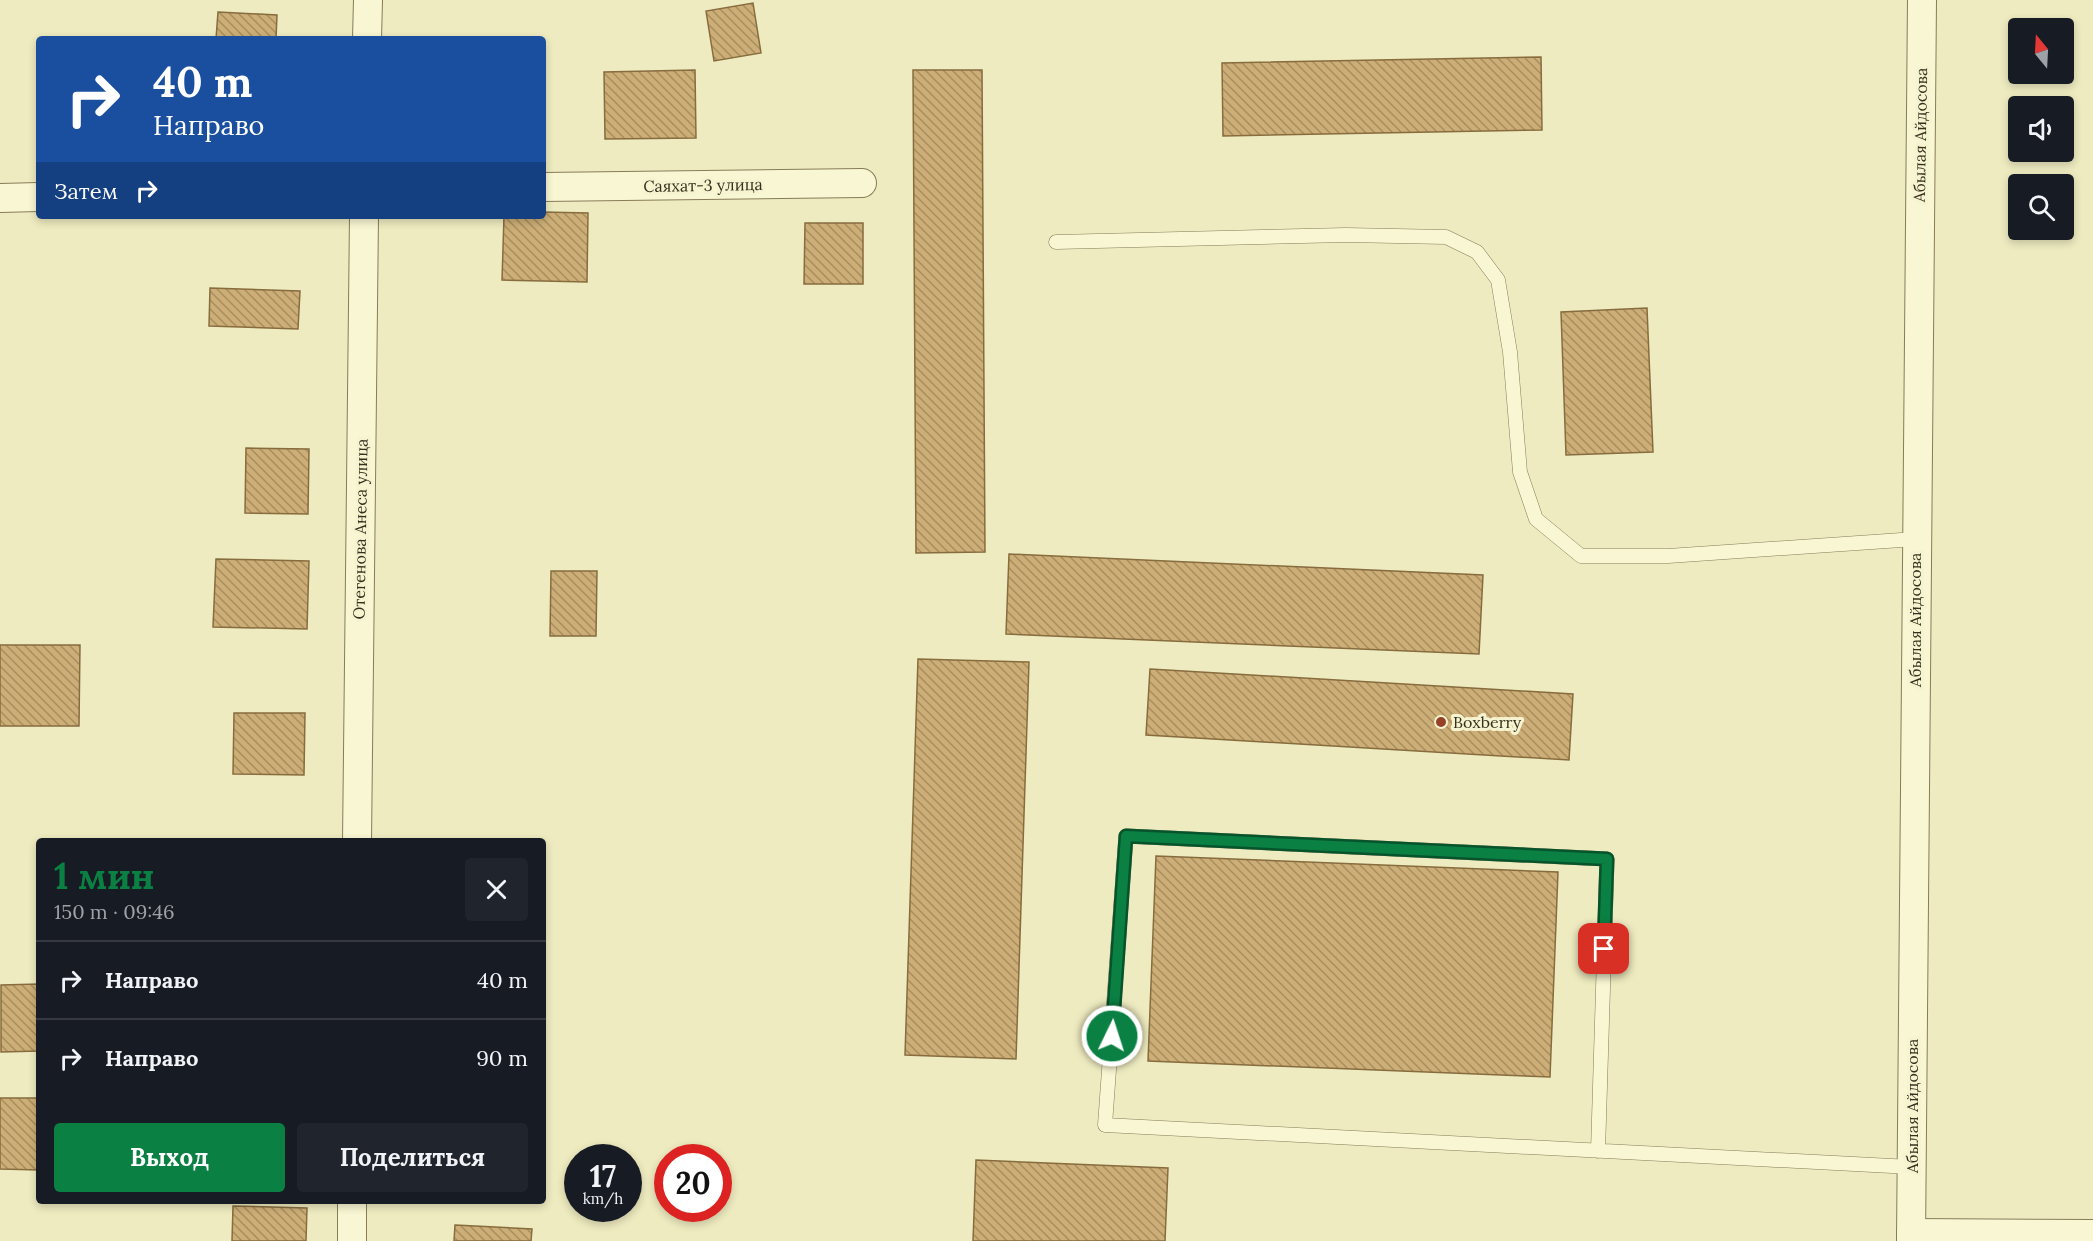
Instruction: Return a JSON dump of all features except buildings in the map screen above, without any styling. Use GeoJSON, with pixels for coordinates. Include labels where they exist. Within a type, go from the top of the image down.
{"type":"FeatureCollection","features":[{"type":"Feature","properties":{"kind":"street"},"geometry":{"type":"LineString","coordinates":[[368,0],[368,36]]}},
{"type":"Feature","properties":{"kind":"street","name":"Абылая Айдосова"},"geometry":{"type":"LineString","coordinates":[[1911,1237],[1922,0]]}},
{"type":"Feature","properties":{"kind":"street","name":"Саяхат-3 улица"},"geometry":{"type":"LineString","coordinates":[[546,187],[862,183]]}},
{"type":"Feature","properties":{"kind":"street"},"geometry":{"type":"LineString","coordinates":[[0,198],[36,197]]}},
{"type":"Feature","properties":{"kind":"street","name":"Отегенова Анеса улица"},"geometry":{"type":"LineString","coordinates":[[357,838],[364,219]]}},
{"type":"Feature","properties":{"kind":"street"},"geometry":{"type":"LineString","coordinates":[[352,1204],[352,1241]]}},
{"type":"Feature","properties":{"kind":"street"},"geometry":{"type":"LineString","coordinates":[[1911,1237],[2093,1234]]}},
{"type":"Feature","properties":{"kind":"lane"},"geometry":{"type":"LineString","coordinates":[[1056,242],[1346,235],[1446,237],[1476,252],[1498,280],[1510,352],[1520,472],[1536,519],[1581,556],[1668,556],[1916,539]]}},
{"type":"Feature","properties":{"kind":"lane"},"geometry":{"type":"LineString","coordinates":[[1598,1151],[1607,859],[1126,836],[1105,1125],[1598,1151],[1911,1167]]}},
{"type":"Feature","properties":{"kind":"place","name":"Boxberry"},"geometry":{"type":"Point","coordinates":[1441,722]}},
{"type":"Feature","properties":{"kind":"route"},"geometry":{"type":"LineString","coordinates":[[1112,1036],[1126,836],[1607,859],[1604,949]]}}]}
